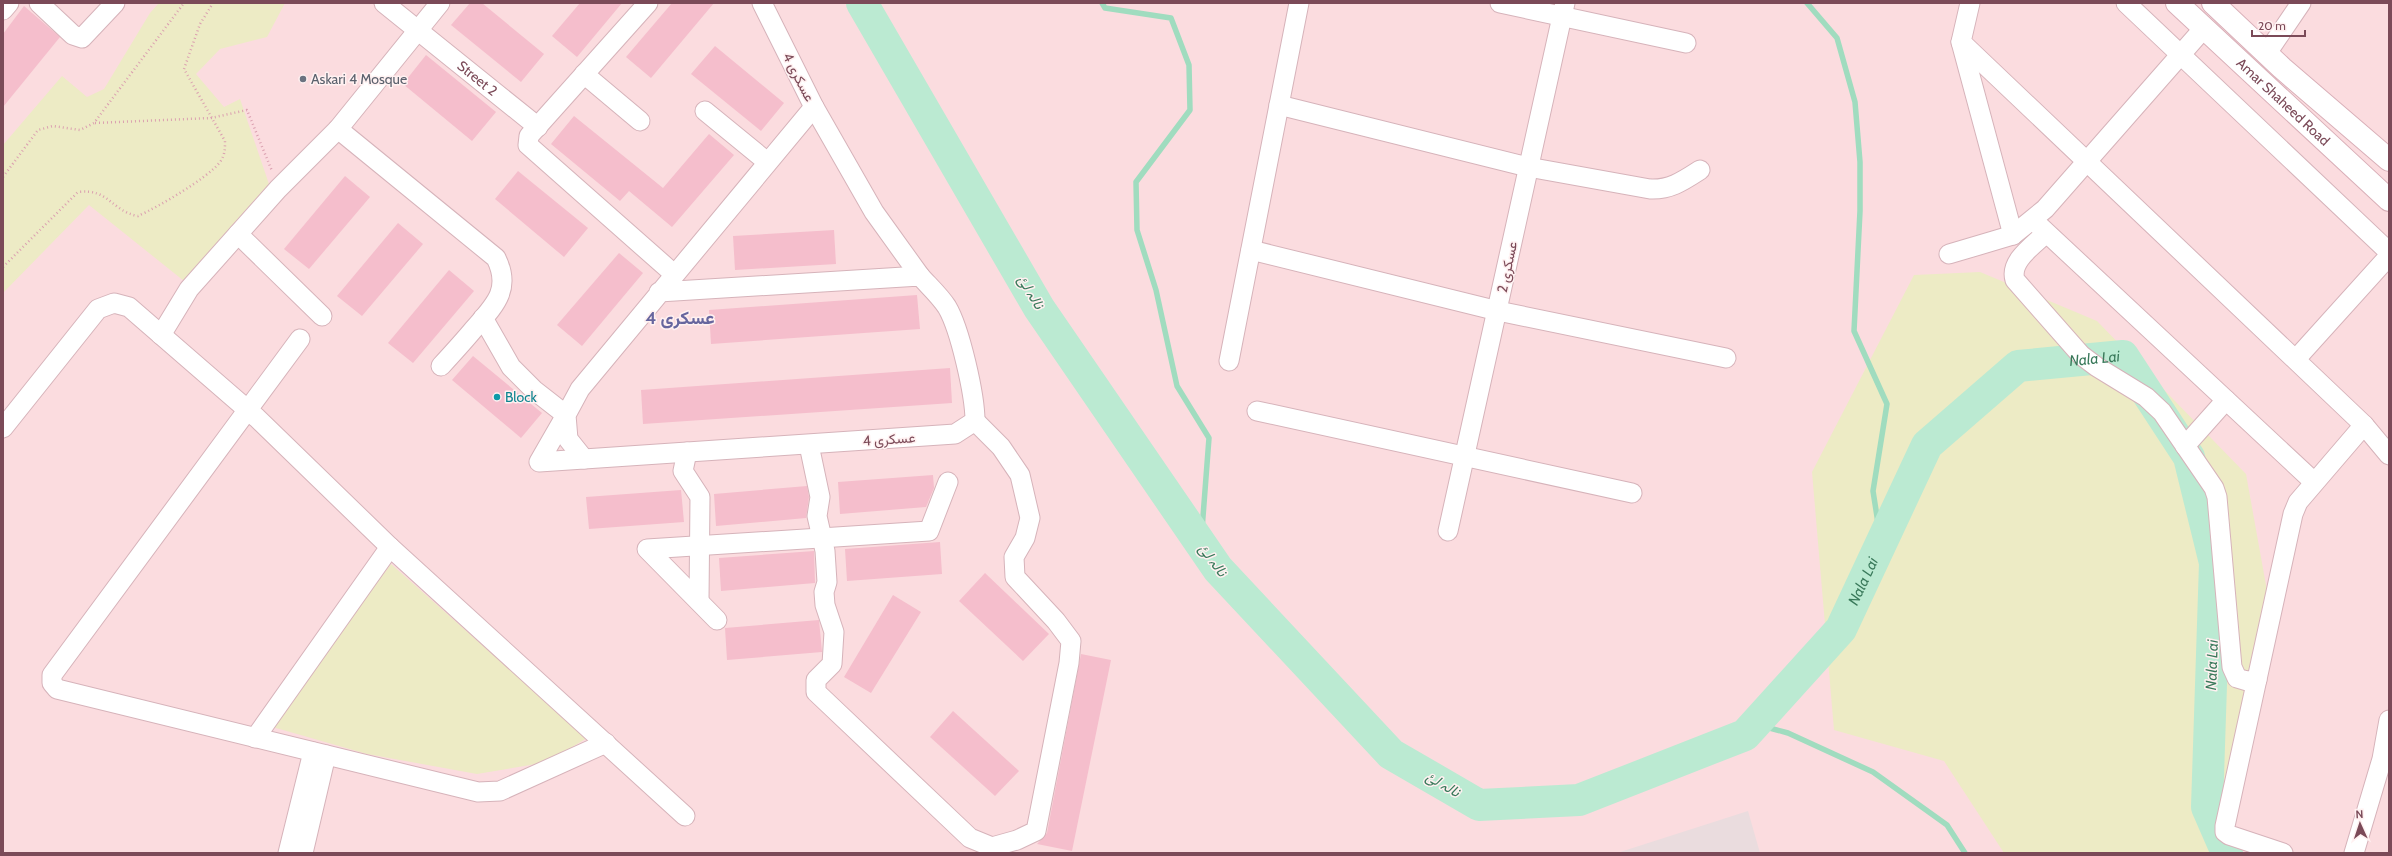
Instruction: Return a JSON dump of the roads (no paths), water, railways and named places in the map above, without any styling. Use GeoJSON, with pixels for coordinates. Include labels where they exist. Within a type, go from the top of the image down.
{"type":"FeatureCollection","features":[{"type":"Feature","properties":{"kind":"main road","name":"Amar Shaheed Road"},"geometry":{"type":"LineString","coordinates":[[2177,3],[2389,200]]}},
{"type":"Feature","properties":{"kind":"main road","name":"Amar Shaheed Road"},"geometry":{"type":"LineString","coordinates":[[2213,3],[2267,53],[2389,160]]}},
{"type":"Feature","properties":{"kind":"street"},"geometry":{"type":"LineString","coordinates":[[3,10],[9,3]]}},
{"type":"Feature","properties":{"kind":"street"},"geometry":{"type":"LineString","coordinates":[[39,3],[73,35],[82,38],[115,3]]}},
{"type":"Feature","properties":{"kind":"street","name":"Street 2"},"geometry":{"type":"LineString","coordinates":[[384,3],[416,31],[538,127]]}},
{"type":"Feature","properties":{"kind":"street"},"geometry":{"type":"LineString","coordinates":[[161,335],[189,289],[278,189],[338,129],[440,3]]}},
{"type":"Feature","properties":{"kind":"street"},"geometry":{"type":"LineString","coordinates":[[648,3],[529,136],[528,146],[674,274]]}},
{"type":"Feature","properties":{"kind":"street","name":"عسکری 4"},"geometry":{"type":"LineString","coordinates":[[762,3],[814,107],[766,161],[580,389],[539,462],[810,445],[955,434],[975,421]]}},
{"type":"Feature","properties":{"kind":"street"},"geometry":{"type":"LineString","coordinates":[[1229,361],[1299,3]]}},
{"type":"Feature","properties":{"kind":"street"},"geometry":{"type":"LineString","coordinates":[[1500,3],[1564,10],[1686,43]]}},
{"type":"Feature","properties":{"kind":"street"},"geometry":{"type":"LineString","coordinates":[[1970,3],[1961,42],[2013,235]]}},
{"type":"Feature","properties":{"kind":"street"},"geometry":{"type":"LineString","coordinates":[[2126,3],[2389,252]]}},
{"type":"Feature","properties":{"kind":"street"},"geometry":{"type":"LineString","coordinates":[[2267,53],[2301,3]]}},
{"type":"Feature","properties":{"kind":"street","name":"عسکری 2"},"geometry":{"type":"LineString","coordinates":[[1448,531],[1463,457],[1498,311],[1528,167],[1564,10]]}},
{"type":"Feature","properties":{"kind":"street"},"geometry":{"type":"LineString","coordinates":[[1949,254],[2013,235],[2033,220],[2087,162],[2204,28]]}},
{"type":"Feature","properties":{"kind":"street"},"geometry":{"type":"LineString","coordinates":[[1961,42],[2296,359],[2364,425],[2389,455]]}},
{"type":"Feature","properties":{"kind":"street"},"geometry":{"type":"LineString","coordinates":[[584,74],[640,121]]}},
{"type":"Feature","properties":{"kind":"street"},"geometry":{"type":"LineString","coordinates":[[1280,105],[1528,167],[1664,190],[1681,182],[1700,170]]}},
{"type":"Feature","properties":{"kind":"street"},"geometry":{"type":"LineString","coordinates":[[810,445],[820,497],[817,516],[820,537],[825,551],[827,582],[824,592],[825,605],[832,621],[834,640],[832,664],[816,680],[816,692],[970,838],[992,846],[1017,840],[1036,831],[1070,663],[1071,641],[1056,621],[1015,577],[1014,557],[1025,538],[1030,518],[1020,474],[1001,448],[975,421],[975,402],[960,342],[947,307],[920,276],[874,212],[814,107]]}},
{"type":"Feature","properties":{"kind":"street"},"geometry":{"type":"LineString","coordinates":[[705,111],[766,161]]}},
{"type":"Feature","properties":{"kind":"street"},"geometry":{"type":"LineString","coordinates":[[338,129],[496,258],[501,268],[502,286],[496,304],[441,366]]}},
{"type":"Feature","properties":{"kind":"street"},"geometry":{"type":"LineString","coordinates":[[2033,220],[2314,482]]}},
{"type":"Feature","properties":{"kind":"street"},"geometry":{"type":"LineString","coordinates":[[2046,233],[2018,262],[2013,273],[2015,280],[2081,355],[2096,367],[2146,397],[2162,412],[2216,492],[2233,672],[2241,680],[2257,680]]}},
{"type":"Feature","properties":{"kind":"street"},"geometry":{"type":"LineString","coordinates":[[238,234],[322,316]]}},
{"type":"Feature","properties":{"kind":"street"},"geometry":{"type":"LineString","coordinates":[[1251,250],[1498,311],[1726,358]]}},
{"type":"Feature","properties":{"kind":"street"},"geometry":{"type":"LineString","coordinates":[[2296,359],[2389,256]]}},
{"type":"Feature","properties":{"kind":"street"},"geometry":{"type":"LineString","coordinates":[[659,292],[920,276]]}},
{"type":"Feature","properties":{"kind":"street"},"geometry":{"type":"LineString","coordinates":[[3,428],[98,309],[114,303],[129,307],[248,410],[390,547],[685,816]]}},
{"type":"Feature","properties":{"kind":"street"},"geometry":{"type":"LineString","coordinates":[[483,318],[511,367],[534,390],[566,415],[568,440],[584,459]]}},
{"type":"Feature","properties":{"kind":"street"},"geometry":{"type":"LineString","coordinates":[[300,339],[52,675],[52,683],[57,689],[478,792],[500,790],[606,743]]}},
{"type":"Feature","properties":{"kind":"street"},"geometry":{"type":"LineString","coordinates":[[2185,446],[2226,400]]}},
{"type":"Feature","properties":{"kind":"street"},"geometry":{"type":"LineString","coordinates":[[1257,411],[1632,493]]}},
{"type":"Feature","properties":{"kind":"street"},"geometry":{"type":"LineString","coordinates":[[2284,853],[2258,846],[2228,835],[2225,832],[2292,514],[2298,502],[2314,482],[2364,425]]}},
{"type":"Feature","properties":{"kind":"street"},"geometry":{"type":"LineString","coordinates":[[687,452],[683,471],[700,497],[699,602]]}},
{"type":"Feature","properties":{"kind":"street"},"geometry":{"type":"LineString","coordinates":[[717,620],[647,549],[929,531],[948,482]]}},
{"type":"Feature","properties":{"kind":"street"},"geometry":{"type":"LineString","coordinates":[[254,738],[390,547]]}},
{"type":"Feature","properties":{"kind":"street"},"geometry":{"type":"LineString","coordinates":[[2354,853],[2382,759],[2389,720]]}},
{"type":"Feature","properties":{"kind":"street"},"geometry":{"type":"LineString","coordinates":[[288,853],[320,753]]}},
{"type":"Feature","properties":{"kind":"street"},"geometry":{"type":"LineString","coordinates":[[303,853],[320,753]]}},
{"type":"Feature","properties":{"kind":"waterway","name":"نالہ لئ"},"geometry":{"type":"LineString","coordinates":[[862,3],[1039,308],[1218,569],[1391,754],[1479,805],[1579,800],[1745,735],[1841,629],[1927,445],[2018,366],[2123,356],[2189,457],[2215,563],[2207,807],[2227,853]]}},
{"type":"Feature","properties":{"kind":"waterway"},"geometry":{"type":"LineString","coordinates":[[1102,3],[1105,8],[1171,18],[1189,65],[1190,110],[1136,182],[1137,230],[1156,290],[1177,386],[1209,438],[1201,543]]}},
{"type":"Feature","properties":{"kind":"waterway"},"geometry":{"type":"LineString","coordinates":[[1807,3],[1837,38],[1855,102],[1860,162],[1860,211],[1854,331],[1887,404],[1873,491],[1881,542]]}},
{"type":"Feature","properties":{"kind":"waterway"},"geometry":{"type":"LineString","coordinates":[[1755,724],[1788,733],[1873,772],[1947,825],[1965,853]]}},
{"type":"Feature","properties":{"kind":"place","name":"Askari 4 Mosque"},"geometry":{"type":"Point","coordinates":[303,79]}},
{"type":"Feature","properties":{"kind":"place","name":"Block"},"geometry":{"type":"Point","coordinates":[497,397]}},
{"type":"Feature","properties":{"kind":"district","name":"عسکری 4"},"geometry":{"type":"Point","coordinates":[680,318]}},
{"type":"Feature","properties":{"kind":"water label","name":"Nala Lai"},"geometry":{"type":"Point","coordinates":[2094,361]}},
{"type":"Feature","properties":{"kind":"water label","name":"Nala Lai"},"geometry":{"type":"Point","coordinates":[1863,581]}},
{"type":"Feature","properties":{"kind":"water label","name":"Nala Lai"},"geometry":{"type":"Point","coordinates":[2212,665]}}]}
